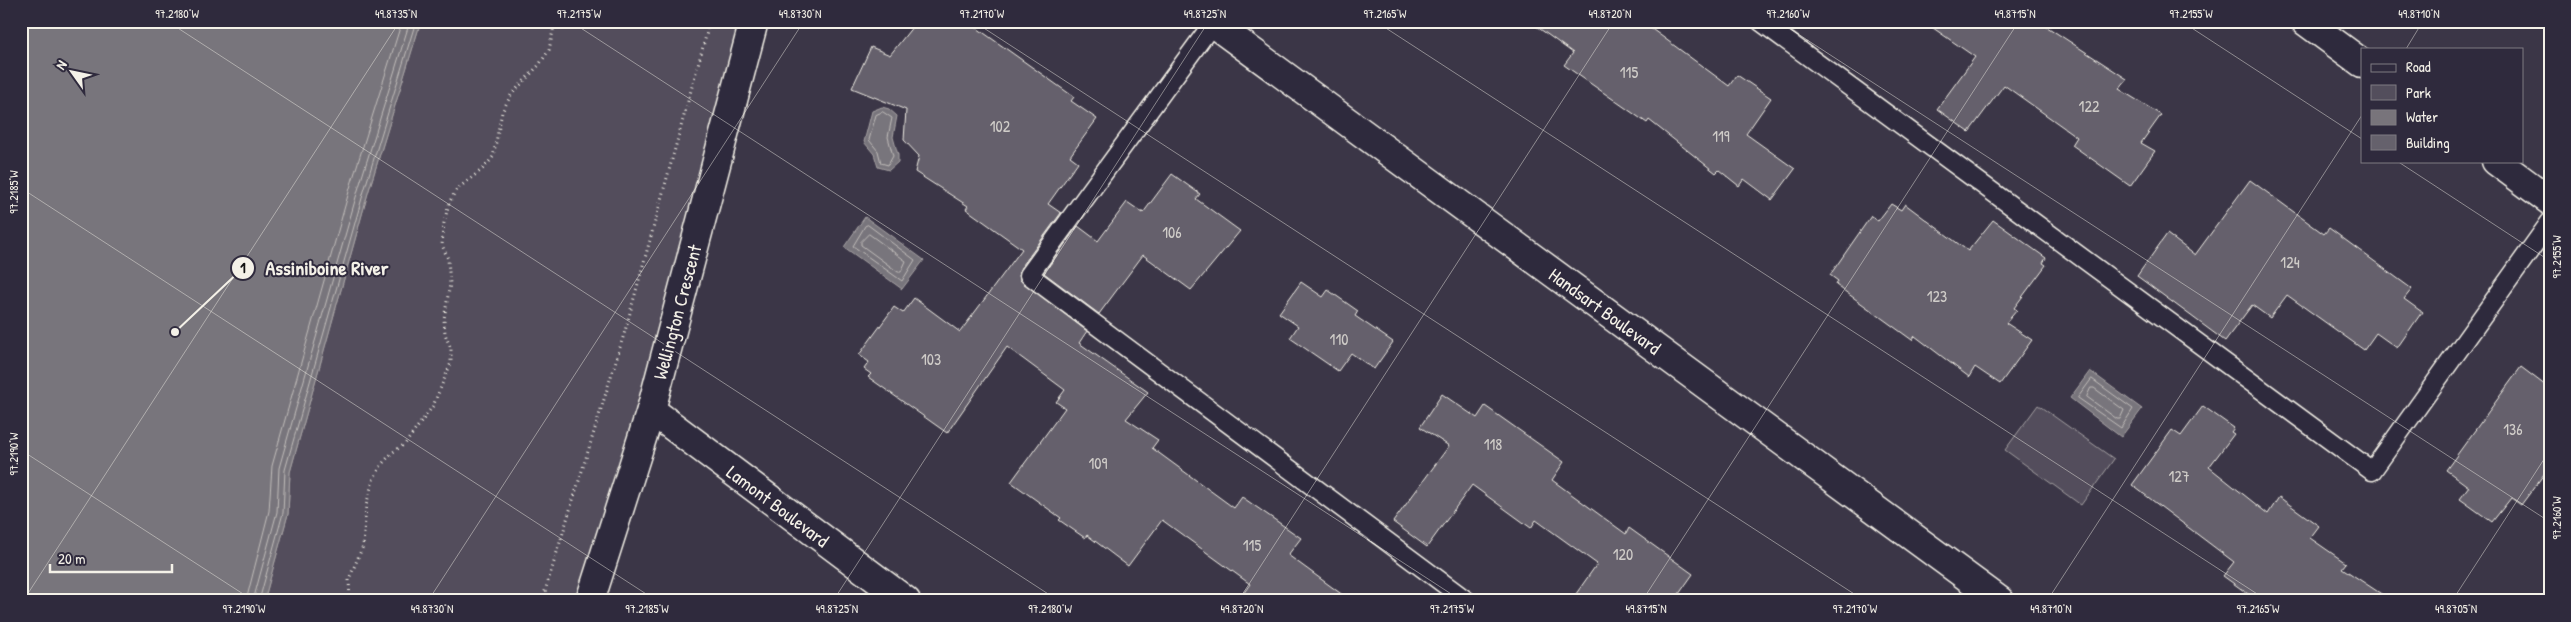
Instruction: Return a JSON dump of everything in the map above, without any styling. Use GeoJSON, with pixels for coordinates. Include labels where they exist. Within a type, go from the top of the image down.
{"type":"FeatureCollection","features":[{"type":"Feature","properties":{"kind":"street","name":"Wellington Crescent"},"geometry":{"type":"LineString","coordinates":[[590,601],[651,410],[754,21]]}},
{"type":"Feature","properties":{"kind":"street"},"geometry":{"type":"LineString","coordinates":[[2305,21],[2361,62]]}},
{"type":"Feature","properties":{"kind":"street","name":"Handsart Boulevard"},"geometry":{"type":"LineString","coordinates":[[1211,22],[2000,601]]}},
{"type":"Feature","properties":{"kind":"street"},"geometry":{"type":"LineString","coordinates":[[2497,162],[2550,201]]}},
{"type":"Feature","properties":{"kind":"street","name":"Lamont Boulevard"},"geometry":{"type":"LineString","coordinates":[[651,410],[906,601]]}},
{"type":"Feature","properties":{"kind":"lane"},"geometry":{"type":"LineString","coordinates":[[1760,21],[2372,471],[2550,222]]}},
{"type":"Feature","properties":{"kind":"lane"},"geometry":{"type":"LineString","coordinates":[[1211,22],[1029,275],[1467,601]]}},
{"type":"Feature","properties":{"kind":"path"},"geometry":{"type":"LineString","coordinates":[[350,601],[349,579],[363,546],[366,506],[373,480],[382,464],[393,452],[405,444],[433,406],[452,363],[451,349],[445,334],[444,320],[448,301],[448,259],[442,245],[444,222],[449,203],[456,190],[484,168],[493,157],[502,112],[511,95],[540,65],[549,50],[555,21]]}},
{"type":"Feature","properties":{"kind":"path"},"geometry":{"type":"LineString","coordinates":[[542,601],[638,288],[710,21]]}},
{"type":"Feature","properties":{"kind":"green space"},"geometry":{"type":"Polygon","coordinates":[[[421,21],[754,21],[590,601],[264,601],[288,514],[290,472],[368,193],[421,21]]]}},
{"type":"Feature","properties":{"kind":"green space"},"geometry":{"type":"Polygon","coordinates":[[[2038,405],[2114,459],[2081,505],[2005,450],[2038,405]]]}},
{"type":"Feature","properties":{"kind":"water"},"geometry":{"type":"Polygon","coordinates":[[[21,21],[421,21],[368,193],[290,472],[288,514],[264,601],[21,601],[21,21]]]}},
{"type":"Feature","properties":{"kind":"water"},"geometry":{"type":"Polygon","coordinates":[[[882,107],[889,109],[897,116],[893,137],[898,162],[889,170],[878,167],[874,154],[864,142],[872,111],[882,107]]]}},
{"type":"Feature","properties":{"kind":"water"},"geometry":{"type":"Polygon","coordinates":[[[865,217],[924,260],[902,289],[844,247],[865,217]]]}},
{"type":"Feature","properties":{"kind":"water"},"geometry":{"type":"Polygon","coordinates":[[[2090,371],[2142,409],[2121,437],[2070,398],[2090,371]]]}},
{"type":"Feature","properties":{"kind":"building"},"geometry":{"type":"Polygon","coordinates":[[[917,21],[967,21],[1074,97],[1071,101],[1097,119],[1070,156],[1078,162],[1048,204],[1061,213],[1020,269],[1020,280],[1087,331],[1079,343],[1148,392],[1126,419],[1158,440],[1152,448],[1234,508],[1242,497],[1301,538],[1288,555],[1351,601],[1238,601],[1250,584],[1162,520],[1128,566],[1087,535],[1085,538],[1059,520],[1061,518],[1011,482],[1065,408],[1056,402],[1065,390],[1007,347],[947,433],[868,377],[871,374],[864,369],[869,362],[859,355],[894,307],[903,313],[914,298],[960,332],[1022,249],[966,209],[968,206],[915,172],[919,156],[904,140],[906,110],[852,88],[871,47],[890,55],[917,21]]]}},
{"type":"Feature","properties":{"kind":"building"},"geometry":{"type":"Polygon","coordinates":[[[1529,21],[1641,21],[1729,86],[1737,75],[1771,98],[1746,134],[1795,169],[1772,200],[1744,179],[1739,186],[1719,170],[1716,173],[1649,120],[1647,123],[1564,65],[1573,53],[1529,21]]]}},
{"type":"Feature","properties":{"kind":"building"},"geometry":{"type":"Polygon","coordinates":[[[1923,21],[2038,21],[2127,79],[2119,89],[2161,115],[2141,143],[2155,151],[2130,186],[2072,145],[2077,137],[2004,85],[1969,132],[1937,109],[1975,57],[1923,21]]]}},
{"type":"Feature","properties":{"kind":"building"},"geometry":{"type":"Polygon","coordinates":[[[1172,174],[1200,194],[1196,199],[1240,231],[1191,290],[1143,255],[1099,314],[1044,273],[1078,226],[1098,241],[1127,202],[1143,213],[1172,174]]]}},
{"type":"Feature","properties":{"kind":"building"},"geometry":{"type":"Polygon","coordinates":[[[2250,180],[2324,234],[2329,228],[2412,289],[2404,299],[2422,312],[2397,348],[2376,333],[2364,350],[2287,295],[2270,318],[2252,305],[2225,341],[2137,276],[2167,234],[2195,255],[2250,180]]]}},
{"type":"Feature","properties":{"kind":"building"},"geometry":{"type":"Polygon","coordinates":[[[1891,204],[1901,210],[1905,204],[1968,251],[1993,220],[2046,258],[2043,263],[2046,265],[2014,308],[2017,310],[2006,323],[2032,340],[2000,384],[1975,367],[1969,377],[1915,336],[1912,340],[1836,285],[1838,281],[1830,275],[1871,216],[1878,221],[1891,204]]]}},
{"type":"Feature","properties":{"kind":"building"},"geometry":{"type":"Polygon","coordinates":[[[1301,282],[1323,297],[1328,290],[1358,311],[1355,316],[1393,342],[1374,369],[1351,353],[1338,371],[1290,338],[1298,326],[1279,313],[1301,282]]]}},
{"type":"Feature","properties":{"kind":"building"},"geometry":{"type":"Polygon","coordinates":[[[2521,367],[2550,389],[2550,466],[2521,505],[2511,498],[2492,522],[2460,499],[2469,487],[2446,470],[2521,367]]]}},
{"type":"Feature","properties":{"kind":"building"},"geometry":{"type":"Polygon","coordinates":[[[1442,394],[1477,418],[1485,406],[1564,462],[1552,480],[1626,534],[1629,528],[1693,574],[1674,601],[1571,601],[1597,564],[1536,520],[1531,528],[1472,485],[1427,547],[1393,522],[1449,446],[1420,427],[1442,394]]]}},
{"type":"Feature","properties":{"kind":"building"},"geometry":{"type":"Polygon","coordinates":[[[2203,406],[2234,428],[2231,432],[2234,434],[2209,467],[2268,514],[2279,497],[2319,526],[2310,538],[2346,563],[2342,568],[2392,601],[2258,601],[2223,576],[2234,562],[2132,485],[2172,430],[2181,436],[2203,406]]]}},
{"type":"Feature","properties":{"kind":"place","name":"Assiniboine River"},"geometry":{"type":"Point","coordinates":[175,332]}}]}
